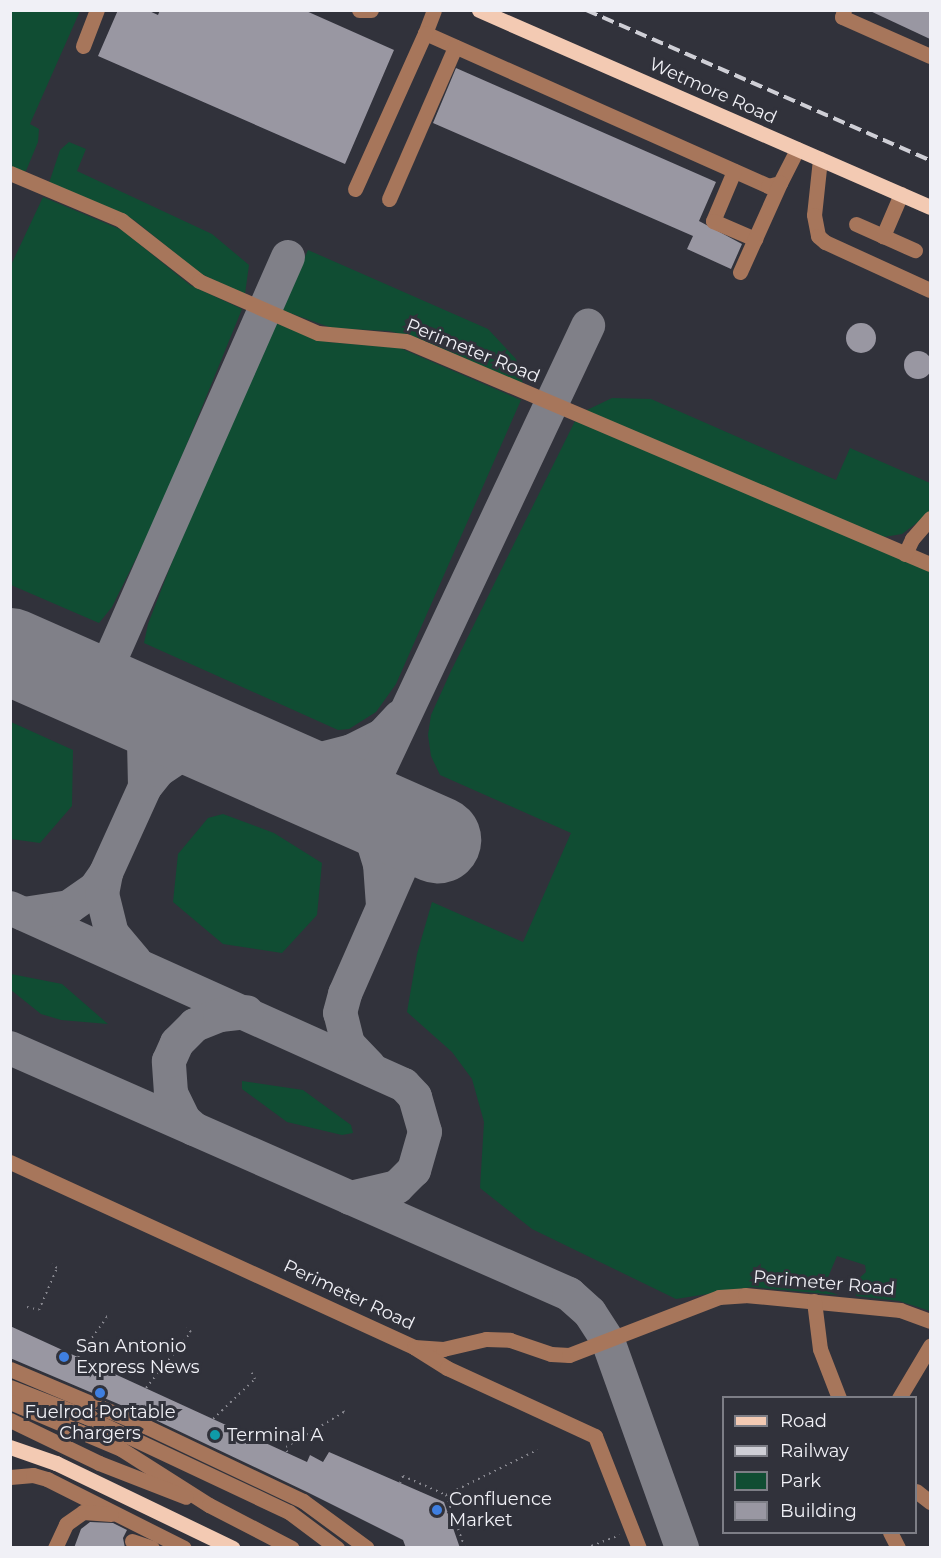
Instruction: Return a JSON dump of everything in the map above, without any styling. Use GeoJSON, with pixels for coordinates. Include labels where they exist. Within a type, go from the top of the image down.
{"type":"FeatureCollection","features":[{"type":"Feature","properties":{"kind":"main road","name":"Wetmore Road"},"geometry":{"type":"LineString","coordinates":[[479,10],[930,207]]}},
{"type":"Feature","properties":{"kind":"main road"},"geometry":{"type":"LineString","coordinates":[[10,1447],[56,1463],[233,1548]]}},
{"type":"Feature","properties":{"kind":"street"},"geometry":{"type":"LineString","coordinates":[[83,46],[97,10]]}},
{"type":"Feature","properties":{"kind":"street"},"geometry":{"type":"LineString","coordinates":[[360,10],[371,10]]}},
{"type":"Feature","properties":{"kind":"street"},"geometry":{"type":"LineString","coordinates":[[844,10],[842,17],[930,56]]}},
{"type":"Feature","properties":{"kind":"street"},"geometry":{"type":"LineString","coordinates":[[355,189],[433,14]]}},
{"type":"Feature","properties":{"kind":"street"},"geometry":{"type":"LineString","coordinates":[[425,33],[768,186],[780,183]]}},
{"type":"Feature","properties":{"kind":"street"},"geometry":{"type":"LineString","coordinates":[[389,199],[455,47]]}},
{"type":"Feature","properties":{"kind":"street"},"geometry":{"type":"LineString","coordinates":[[740,272],[797,149]]}},
{"type":"Feature","properties":{"kind":"street"},"geometry":{"type":"LineString","coordinates":[[820,159],[814,215],[818,236],[825,242],[930,290]]}},
{"type":"Feature","properties":{"kind":"street"},"geometry":{"type":"LineString","coordinates":[[734,171],[713,220],[755,239]]}},
{"type":"Feature","properties":{"kind":"street","name":"Perimeter Road"},"geometry":{"type":"LineString","coordinates":[[10,173],[121,220],[199,281],[318,333],[406,341],[930,564]]}},
{"type":"Feature","properties":{"kind":"street"},"geometry":{"type":"LineString","coordinates":[[883,236],[901,194]]}},
{"type":"Feature","properties":{"kind":"street"},"geometry":{"type":"LineString","coordinates":[[856,224],[915,250]]}},
{"type":"Feature","properties":{"kind":"street"},"geometry":{"type":"LineString","coordinates":[[905,554],[912,539],[930,518]]}},
{"type":"Feature","properties":{"kind":"street","name":"Perimeter Road"},"geometry":{"type":"LineString","coordinates":[[10,1162],[414,1347],[443,1349],[486,1339],[510,1340],[550,1354],[569,1355],[719,1297],[745,1295],[900,1310],[930,1321]]}},
{"type":"Feature","properties":{"kind":"street"},"geometry":{"type":"LineString","coordinates":[[814,1301],[820,1349],[837,1396]]}},
{"type":"Feature","properties":{"kind":"street"},"geometry":{"type":"LineString","coordinates":[[900,1396],[930,1346]]}},
{"type":"Feature","properties":{"kind":"street"},"geometry":{"type":"LineString","coordinates":[[414,1347],[447,1368],[595,1436],[639,1548]]}},
{"type":"Feature","properties":{"kind":"street"},"geometry":{"type":"LineString","coordinates":[[10,1369],[282,1490],[362,1546]]}},
{"type":"Feature","properties":{"kind":"street"},"geometry":{"type":"LineString","coordinates":[[10,1387],[87,1417],[289,1512],[338,1548]]}},
{"type":"Feature","properties":{"kind":"street"},"geometry":{"type":"LineString","coordinates":[[10,1402],[121,1449],[209,1505],[292,1548]]}},
{"type":"Feature","properties":{"kind":"street"},"geometry":{"type":"LineString","coordinates":[[10,1420],[109,1467],[209,1505]]}},
{"type":"Feature","properties":{"kind":"street"},"geometry":{"type":"LineString","coordinates":[[10,1477],[33,1475],[47,1479],[184,1548]]}},
{"type":"Feature","properties":{"kind":"street"},"geometry":{"type":"LineString","coordinates":[[917,1492],[930,1502]]}},
{"type":"Feature","properties":{"kind":"street"},"geometry":{"type":"LineString","coordinates":[[55,1548],[66,1524],[83,1512],[125,1518]]}},
{"type":"Feature","properties":{"kind":"street"},"geometry":{"type":"LineString","coordinates":[[891,1534],[898,1548]]}},
{"type":"Feature","properties":{"kind":"street"},"geometry":{"type":"LineString","coordinates":[[132,1541],[152,1548]]}},
{"type":"Feature","properties":{"kind":"path"},"geometry":{"type":"LineString","coordinates":[[27,1307],[39,1310],[57,1268],[52,1264]]}},
{"type":"Feature","properties":{"kind":"path"},"geometry":{"type":"LineString","coordinates":[[78,1356],[107,1317],[104,1315]]}},
{"type":"Feature","properties":{"kind":"path"},"geometry":{"type":"LineString","coordinates":[[146,1388],[191,1332],[187,1328]]}},
{"type":"Feature","properties":{"kind":"path"},"geometry":{"type":"LineString","coordinates":[[213,1419],[255,1378],[252,1373]]}},
{"type":"Feature","properties":{"kind":"path"},"geometry":{"type":"LineString","coordinates":[[287,1452],[286,1447],[344,1412],[342,1408]]}},
{"type":"Feature","properties":{"kind":"path"},"geometry":{"type":"LineString","coordinates":[[446,1495],[537,1450]]}},
{"type":"Feature","properties":{"kind":"path"},"geometry":{"type":"LineString","coordinates":[[400,1483],[404,1476],[446,1495],[465,1548]]}},
{"type":"Feature","properties":{"kind":"path"},"geometry":{"type":"LineString","coordinates":[[586,1548],[622,1534]]}},
{"type":"Feature","properties":{"kind":"green space"},"geometry":{"type":"Polygon","coordinates":[[[10,11],[80,11],[30,124],[39,129],[38,142],[26,171],[11,166],[10,11]]]}},
{"type":"Feature","properties":{"kind":"green space"},"geometry":{"type":"Polygon","coordinates":[[[69,142],[86,149],[77,171],[212,234],[249,265],[245,294],[201,274],[134,220],[49,183],[60,150],[69,142]]]}},
{"type":"Feature","properties":{"kind":"green space"},"geometry":{"type":"Polygon","coordinates":[[[43,197],[122,230],[190,285],[242,309],[160,510],[112,607],[99,623],[11,585],[11,265],[43,197]]]}},
{"type":"Feature","properties":{"kind":"green space"},"geometry":{"type":"Polygon","coordinates":[[[308,250],[488,329],[516,359],[523,384],[413,337],[389,331],[332,328],[281,310],[308,250]]]}},
{"type":"Feature","properties":{"kind":"green space"},"geometry":{"type":"Polygon","coordinates":[[[275,323],[327,342],[400,348],[521,400],[396,684],[376,712],[349,729],[338,730],[144,643],[148,624],[184,531],[275,323]]]}},
{"type":"Feature","properties":{"kind":"green space"},"geometry":{"type":"Polygon","coordinates":[[[612,398],[651,399],[836,480],[850,448],[930,483],[930,513],[902,534],[884,537],[585,411],[612,398]]]}},
{"type":"Feature","properties":{"kind":"green space"},"geometry":{"type":"Polygon","coordinates":[[[575,421],[930,571],[930,1311],[899,1301],[856,1296],[854,1283],[866,1272],[865,1265],[837,1256],[823,1289],[838,1295],[752,1287],[676,1299],[532,1229],[480,1188],[484,1122],[472,1079],[452,1052],[407,1012],[417,954],[432,902],[523,942],[571,833],[440,775],[431,756],[428,735],[431,715],[451,671],[575,421]]]}},
{"type":"Feature","properties":{"kind":"green space"},"geometry":{"type":"Polygon","coordinates":[[[11,722],[73,750],[72,806],[40,843],[11,839],[11,722]]]}},
{"type":"Feature","properties":{"kind":"green space"},"geometry":{"type":"Polygon","coordinates":[[[223,814],[274,833],[322,863],[317,915],[282,953],[223,944],[173,902],[178,854],[208,818],[223,814]]]}},
{"type":"Feature","properties":{"kind":"green space"},"geometry":{"type":"Polygon","coordinates":[[[11,974],[62,984],[108,1024],[61,1020],[41,1014],[11,990],[11,974]]]}},
{"type":"Feature","properties":{"kind":"green space"},"geometry":{"type":"Polygon","coordinates":[[[242,1081],[303,1090],[351,1125],[353,1133],[342,1135],[287,1122],[242,1089],[242,1081]]]}},
{"type":"Feature","properties":{"kind":"building"},"geometry":{"type":"Polygon","coordinates":[[[118,10],[147,10],[158,15],[160,10],[304,10],[394,50],[345,164],[98,56],[118,10]]]}},
{"type":"Feature","properties":{"kind":"building"},"geometry":{"type":"Polygon","coordinates":[[[868,10],[930,10],[930,39],[868,10]]]}},
{"type":"Feature","properties":{"kind":"building"},"geometry":{"type":"Polygon","coordinates":[[[456,68],[716,182],[699,221],[742,244],[731,269],[687,249],[693,236],[433,123],[456,68]]]}},
{"type":"Feature","properties":{"kind":"building"},"geometry":{"type":"Polygon","coordinates":[[[861,323],[872,327],[876,338],[872,349],[861,353],[850,349],[846,338],[850,327],[861,323]]]}},
{"type":"Feature","properties":{"kind":"building"},"geometry":{"type":"Polygon","coordinates":[[[918,351],[928,355],[932,365],[928,375],[918,379],[908,375],[904,365],[908,355],[918,351]]]}},
{"type":"Feature","properties":{"kind":"building","name":"Terminal A"},"geometry":{"type":"Polygon","coordinates":[[[10,1326],[307,1462],[310,1455],[323,1462],[329,1452],[444,1502],[460,1548],[406,1548],[403,1540],[307,1492],[149,1417],[10,1358],[10,1326]]]}},
{"type":"Feature","properties":{"kind":"building"},"geometry":{"type":"Polygon","coordinates":[[[90,1522],[113,1523],[127,1530],[123,1538],[125,1548],[74,1548],[81,1529],[90,1522]]]}},
{"type":"Feature","properties":{"kind":"taxiway"},"geometry":{"type":"LineString","coordinates":[[50,668],[87,674],[99,669],[112,656],[288,257]]}},
{"type":"Feature","properties":{"kind":"taxiway"},"geometry":{"type":"LineString","coordinates":[[362,806],[588,326]]}},
{"type":"Feature","properties":{"kind":"taxiway"},"geometry":{"type":"LineString","coordinates":[[109,694],[137,724],[144,742],[145,787]]}},
{"type":"Feature","properties":{"kind":"taxiway"},"geometry":{"type":"LineString","coordinates":[[268,764],[302,764],[352,751],[382,736],[400,717]]}},
{"type":"Feature","properties":{"kind":"taxiway"},"geometry":{"type":"LineString","coordinates":[[135,961],[112,934],[102,894],[106,873],[145,787],[159,770],[177,758],[210,749],[235,750]]}},
{"type":"Feature","properties":{"kind":"taxiway"},"geometry":{"type":"LineString","coordinates":[[340,796],[358,813],[371,835],[380,864],[383,906]]}},
{"type":"Feature","properties":{"kind":"taxiway"},"geometry":{"type":"LineString","coordinates":[[369,1066],[348,1044],[340,1013],[345,994],[417,830]]}},
{"type":"Feature","properties":{"kind":"taxiway"},"geometry":{"type":"LineString","coordinates":[[24,914],[69,907],[95,889],[106,873]]}},
{"type":"Feature","properties":{"kind":"taxiway"},"geometry":{"type":"LineString","coordinates":[[10,908],[404,1085],[415,1097],[425,1132],[414,1170],[397,1187],[350,1198]]}},
{"type":"Feature","properties":{"kind":"taxiway"},"geometry":{"type":"LineString","coordinates":[[194,1129],[184,1120],[171,1093],[169,1061],[177,1043],[195,1025],[220,1015],[247,1012]]}},
{"type":"Feature","properties":{"kind":"taxiway"},"geometry":{"type":"LineString","coordinates":[[10,1048],[569,1294],[590,1313],[608,1341],[682,1548]]}},
{"type":"Feature","properties":{"kind":"runway"},"geometry":{"type":"LineString","coordinates":[[10,651],[437,839]]}},
{"type":"Feature","properties":{"kind":"railway"},"geometry":{"type":"LineString","coordinates":[[586,10],[930,160]]}},
{"type":"Feature","properties":{"kind":"place","name":"San Antonio Express News"},"geometry":{"type":"Point","coordinates":[64,1357]}},
{"type":"Feature","properties":{"kind":"place","name":"Fuelrod Portable Chargers"},"geometry":{"type":"Point","coordinates":[100,1393]}},
{"type":"Feature","properties":{"kind":"place","name":"Terminal A"},"geometry":{"type":"Point","coordinates":[215,1435]}},
{"type":"Feature","properties":{"kind":"place","name":"Confluence Market"},"geometry":{"type":"Point","coordinates":[437,1510]}}]}
